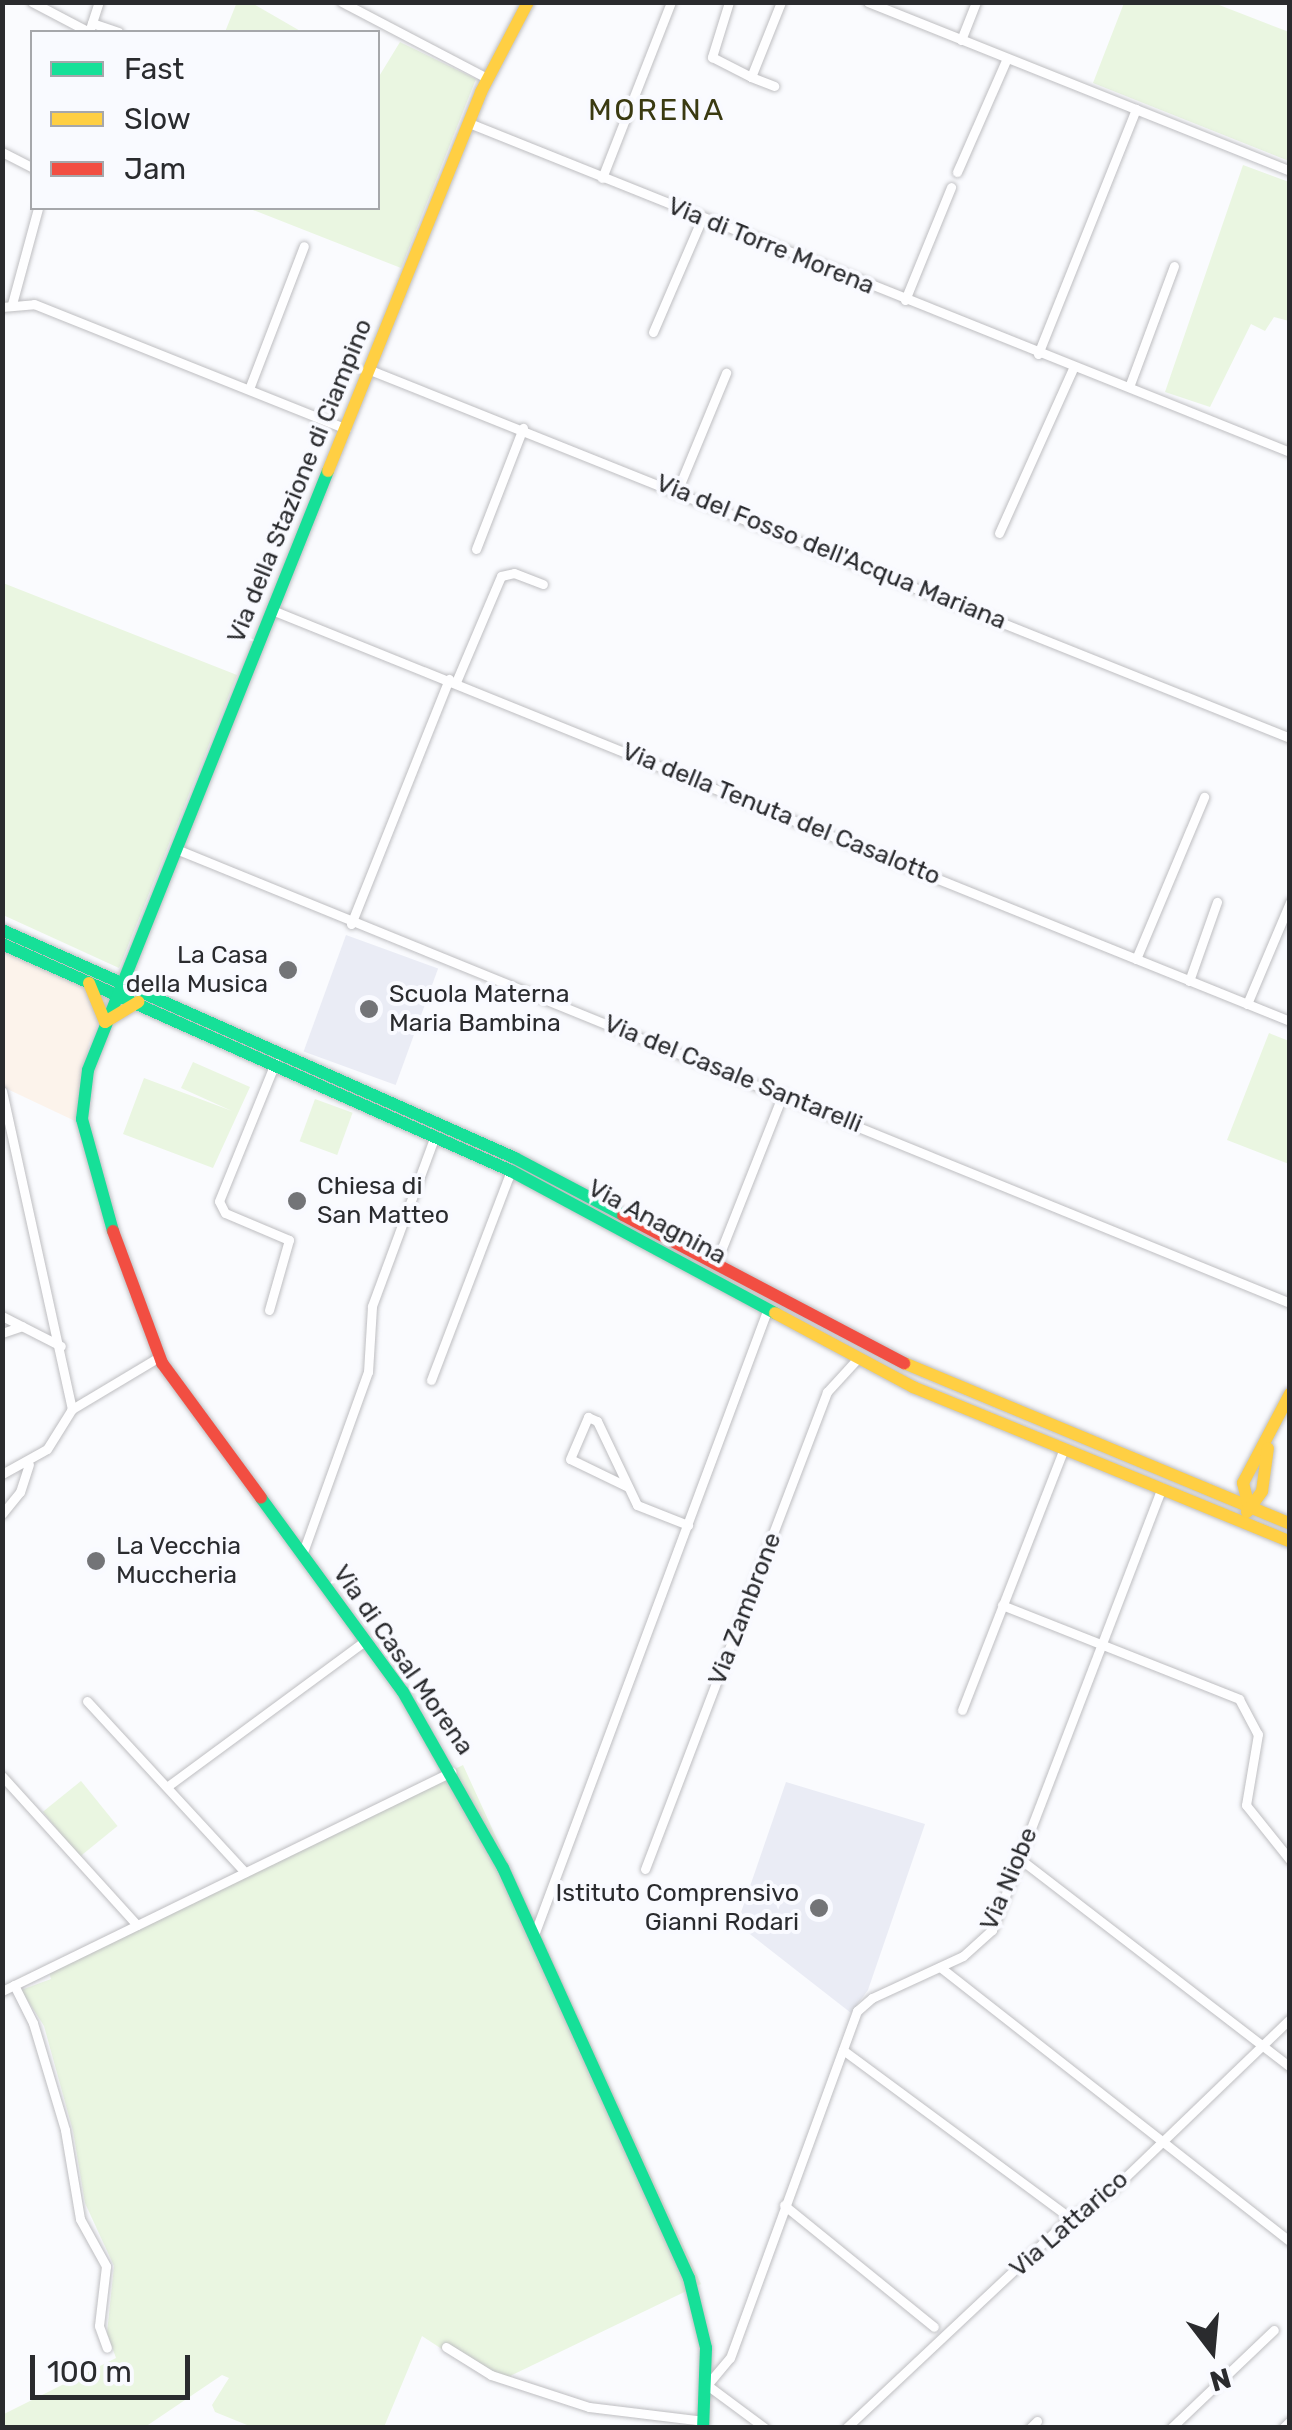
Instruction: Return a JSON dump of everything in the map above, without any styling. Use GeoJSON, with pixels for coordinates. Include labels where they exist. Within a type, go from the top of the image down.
{"type":"FeatureCollection","features":[{"type":"Feature","properties":{"kind":"main road","name":"Via della Stazione di Ciampino"},"geometry":{"type":"LineString","coordinates":[[122,987],[487,78],[528,2]]}},
{"type":"Feature","properties":{"kind":"main road","name":"Via Anagnina"},"geometry":{"type":"LineString","coordinates":[[2,930],[122,987],[515,1158],[874,1349],[1290,1524]]}},
{"type":"Feature","properties":{"kind":"main road","name":"Via Anagnina"},"geometry":{"type":"LineString","coordinates":[[2,944],[84,978],[122,987],[138,1002],[511,1171],[858,1358],[960,1408],[1290,1542]]}},
{"type":"Feature","properties":{"kind":"main road"},"geometry":{"type":"LineString","coordinates":[[84,978],[99,996],[105,1022],[138,1002]]}},
{"type":"Feature","properties":{"kind":"main road","name":"Via di Casal Morena"},"geometry":{"type":"LineString","coordinates":[[122,987],[105,1022],[84,1086],[84,1133],[128,1280],[159,1357],[366,1640],[453,1771],[534,1935],[678,2247],[702,2318],[706,2385],[703,2424]]}},
{"type":"Feature","properties":{"kind":"main road"},"geometry":{"type":"LineString","coordinates":[[1243,1522],[1249,1507],[1242,1488],[1268,1446],[1290,1394]]}},
{"type":"Feature","properties":{"kind":"street"},"geometry":{"type":"LineString","coordinates":[[32,2],[90,29],[98,2]]}},
{"type":"Feature","properties":{"kind":"street"},"geometry":{"type":"LineString","coordinates":[[342,2],[487,78]]}},
{"type":"Feature","properties":{"kind":"street"},"geometry":{"type":"LineString","coordinates":[[602,178],[671,2]]}},
{"type":"Feature","properties":{"kind":"street"},"geometry":{"type":"LineString","coordinates":[[729,2],[712,57],[774,86]]}},
{"type":"Feature","properties":{"kind":"street"},"geometry":{"type":"LineString","coordinates":[[751,77],[782,2]]}},
{"type":"Feature","properties":{"kind":"street"},"geometry":{"type":"LineString","coordinates":[[962,40],[976,2]]}},
{"type":"Feature","properties":{"kind":"street"},"geometry":{"type":"LineString","coordinates":[[871,3],[1290,171]]}},
{"type":"Feature","properties":{"kind":"street"},"geometry":{"type":"LineString","coordinates":[[958,172],[1006,58]]}},
{"type":"Feature","properties":{"kind":"street"},"geometry":{"type":"LineString","coordinates":[[1038,354],[1136,109]]}},
{"type":"Feature","properties":{"kind":"street","name":"Via di Torre Morena"},"geometry":{"type":"LineString","coordinates":[[469,123],[1290,452]]}},
{"type":"Feature","properties":{"kind":"street"},"geometry":{"type":"LineString","coordinates":[[2,152],[30,166]]}},
{"type":"Feature","properties":{"kind":"street"},"geometry":{"type":"LineString","coordinates":[[905,300],[951,187]]}},
{"type":"Feature","properties":{"kind":"street"},"geometry":{"type":"LineString","coordinates":[[37,210],[7,306],[34,304],[346,429]]}},
{"type":"Feature","properties":{"kind":"street"},"geometry":{"type":"LineString","coordinates":[[653,332],[702,218]]}},
{"type":"Feature","properties":{"kind":"street"},"geometry":{"type":"LineString","coordinates":[[249,390],[304,246]]}},
{"type":"Feature","properties":{"kind":"street"},"geometry":{"type":"LineString","coordinates":[[1129,387],[1174,266]]}},
{"type":"Feature","properties":{"kind":"street"},"geometry":{"type":"LineString","coordinates":[[999,533],[1074,366]]}},
{"type":"Feature","properties":{"kind":"street","name":"Via del Fosso dell'Acqua Mariana"},"geometry":{"type":"LineString","coordinates":[[370,370],[678,489],[1290,738]]}},
{"type":"Feature","properties":{"kind":"street"},"geometry":{"type":"LineString","coordinates":[[678,489],[726,374]]}},
{"type":"Feature","properties":{"kind":"street"},"geometry":{"type":"LineString","coordinates":[[476,550],[522,428]]}},
{"type":"Feature","properties":{"kind":"street"},"geometry":{"type":"LineString","coordinates":[[351,924],[499,579],[514,572],[543,584]]}},
{"type":"Feature","properties":{"kind":"street","name":"Via della Tenuta del Casalotto"},"geometry":{"type":"LineString","coordinates":[[272,610],[1290,1021]]}},
{"type":"Feature","properties":{"kind":"street"},"geometry":{"type":"LineString","coordinates":[[1136,959],[1204,796]]}},
{"type":"Feature","properties":{"kind":"street","name":"Via del Casale Santarelli"},"geometry":{"type":"LineString","coordinates":[[176,848],[351,924],[783,1094],[1290,1303]]}},
{"type":"Feature","properties":{"kind":"street"},"geometry":{"type":"LineString","coordinates":[[1189,980],[1216,902]]}},
{"type":"Feature","properties":{"kind":"street"},"geometry":{"type":"LineString","coordinates":[[1247,1004],[1290,902]]}},
{"type":"Feature","properties":{"kind":"street"},"geometry":{"type":"LineString","coordinates":[[269,1310],[288,1240],[225,1213],[219,1201],[275,1063]]}},
{"type":"Feature","properties":{"kind":"street"},"geometry":{"type":"LineString","coordinates":[[2,1092],[72,1409]]}},
{"type":"Feature","properties":{"kind":"street"},"geometry":{"type":"LineString","coordinates":[[716,1263],[783,1094]]}},
{"type":"Feature","properties":{"kind":"street"},"geometry":{"type":"LineString","coordinates":[[302,1555],[368,1372],[372,1306],[435,1136]]}},
{"type":"Feature","properties":{"kind":"street"},"geometry":{"type":"LineString","coordinates":[[2,1138],[14,1143]]}},
{"type":"Feature","properties":{"kind":"street"},"geometry":{"type":"LineString","coordinates":[[431,1380],[511,1171]]}},
{"type":"Feature","properties":{"kind":"street"},"geometry":{"type":"LineString","coordinates":[[534,1935],[768,1308]]}},
{"type":"Feature","properties":{"kind":"street"},"geometry":{"type":"LineString","coordinates":[[2,1316],[60,1346]]}},
{"type":"Feature","properties":{"kind":"street"},"geometry":{"type":"LineString","coordinates":[[2,1333],[22,1326]]}},
{"type":"Feature","properties":{"kind":"street"},"geometry":{"type":"LineString","coordinates":[[2,1514],[20,1492],[29,1464],[72,1409],[159,1357]]}},
{"type":"Feature","properties":{"kind":"street","name":"Via Zambrone"},"geometry":{"type":"LineString","coordinates":[[646,1869],[827,1392],[858,1358]]}},
{"type":"Feature","properties":{"kind":"street"},"geometry":{"type":"LineString","coordinates":[[960,1408],[975,1391]]}},
{"type":"Feature","properties":{"kind":"street"},"geometry":{"type":"LineString","coordinates":[[628,1486],[570,1459],[588,1417],[597,1421],[628,1486],[637,1505],[688,1525]]}},
{"type":"Feature","properties":{"kind":"street"},"geometry":{"type":"LineString","coordinates":[[962,1710],[1064,1449]]}},
{"type":"Feature","properties":{"kind":"street"},"geometry":{"type":"LineString","coordinates":[[2,1474],[29,1464]]}},
{"type":"Feature","properties":{"kind":"street","name":"Via Niobe"},"geometry":{"type":"LineString","coordinates":[[706,2385],[730,2358],[784,2205],[864,2002],[940,1968],[988,1936],[1162,1488]]}},
{"type":"Feature","properties":{"kind":"street"},"geometry":{"type":"LineString","coordinates":[[1002,1605],[1243,1703],[1258,1738],[1246,1780],[1246,1806],[1256,1827],[1290,1860]]}},
{"type":"Feature","properties":{"kind":"street"},"geometry":{"type":"LineString","coordinates":[[168,1786],[366,1640]]}},
{"type":"Feature","properties":{"kind":"street"},"geometry":{"type":"LineString","coordinates":[[87,1701],[245,1872]]}},
{"type":"Feature","properties":{"kind":"street"},"geometry":{"type":"LineString","coordinates":[[2,1991],[453,1771]]}},
{"type":"Feature","properties":{"kind":"street"},"geometry":{"type":"LineString","coordinates":[[2,1776],[137,1925]]}},
{"type":"Feature","properties":{"kind":"street"},"geometry":{"type":"LineString","coordinates":[[1020,1859],[1290,2067]]}},
{"type":"Feature","properties":{"kind":"street"},"geometry":{"type":"LineString","coordinates":[[940,1968],[1290,2241]]}},
{"type":"Feature","properties":{"kind":"street"},"geometry":{"type":"LineString","coordinates":[[14,1986],[33,2023],[65,2130],[80,2218],[106,2266],[99,2326],[108,2348]]}},
{"type":"Feature","properties":{"kind":"street","name":"Via Lattarico"},"geometry":{"type":"LineString","coordinates":[[846,2428],[1070,2218],[1111,2191],[1290,2019]]}},
{"type":"Feature","properties":{"kind":"street"},"geometry":{"type":"LineString","coordinates":[[843,2050],[1070,2218]]}},
{"type":"Feature","properties":{"kind":"street"},"geometry":{"type":"LineString","coordinates":[[784,2205],[934,2326]]}},
{"type":"Feature","properties":{"kind":"street"},"geometry":{"type":"LineString","coordinates":[[1171,2428],[1274,2330]]}},
{"type":"Feature","properties":{"kind":"street"},"geometry":{"type":"LineString","coordinates":[[446,2346],[487,2373],[589,2407],[703,2424]]}},
{"type":"Feature","properties":{"kind":"street"},"geometry":{"type":"LineString","coordinates":[[706,2385],[764,2428]]}},
{"type":"Feature","properties":{"kind":"street"},"geometry":{"type":"LineString","coordinates":[[1283,2428],[1290,2422]]}},
{"type":"Feature","properties":{"kind":"shaded area","name":"Scuola Materna Maria Bambina"},"geometry":{"type":"Polygon","coordinates":[[[346,935],[438,969],[396,1085],[304,1052],[346,935]]]}},
{"type":"Feature","properties":{"kind":"shaded area"},"geometry":{"type":"Polygon","coordinates":[[[3,951],[110,997],[89,1043],[75,1121],[3,1087],[3,951]]]}},
{"type":"Feature","properties":{"kind":"shaded area","name":"Istituto Comprensivo Gianni Rodari"},"geometry":{"type":"Polygon","coordinates":[[[786,1782],[925,1824],[868,1990],[851,2013],[737,1924],[786,1782]]]}},
{"type":"Feature","properties":{"kind":"green space"},"geometry":{"type":"Polygon","coordinates":[[[237,2],[252,3],[299,30],[226,30],[237,2]]]}},
{"type":"Feature","properties":{"kind":"green space"},"geometry":{"type":"Polygon","coordinates":[[[1124,3],[1214,3],[1289,32],[1289,161],[1093,83],[1124,3]]]}},
{"type":"Feature","properties":{"kind":"green space"},"geometry":{"type":"Polygon","coordinates":[[[400,42],[476,79],[401,268],[253,210],[380,210],[380,75],[400,42]]]}},
{"type":"Feature","properties":{"kind":"green space"},"geometry":{"type":"Polygon","coordinates":[[[1243,165],[1289,182],[1289,321],[1274,317],[1265,331],[1251,324],[1210,407],[1165,392],[1243,165]]]}},
{"type":"Feature","properties":{"kind":"green space"},"geometry":{"type":"Polygon","coordinates":[[[3,583],[237,675],[119,968],[3,915],[3,583]]]}},
{"type":"Feature","properties":{"kind":"green space"},"geometry":{"type":"Polygon","coordinates":[[[1269,1033],[1289,1041],[1289,1164],[1227,1140],[1269,1033]]]}},
{"type":"Feature","properties":{"kind":"green space"},"geometry":{"type":"Polygon","coordinates":[[[193,1062],[250,1087],[213,1168],[123,1134],[144,1078],[232,1111],[181,1088],[193,1062]]]}},
{"type":"Feature","properties":{"kind":"green space"},"geometry":{"type":"Polygon","coordinates":[[[315,1099],[353,1113],[337,1155],[300,1141],[315,1099]]]}},
{"type":"Feature","properties":{"kind":"green space"},"geometry":{"type":"Polygon","coordinates":[[[463,1765],[701,2284],[506,2378],[463,2363],[422,2336],[384,2427],[252,2427],[215,2412],[212,2405],[229,2378],[222,2375],[145,2427],[3,2427],[2,2415],[116,2358],[107,2333],[114,2266],[85,2203],[73,2131],[44,2026],[21,1990],[51,1979],[48,1969],[463,1765]]]}},
{"type":"Feature","properties":{"kind":"green space"},"geometry":{"type":"Polygon","coordinates":[[[81,1781],[118,1826],[79,1857],[43,1812],[81,1781]]]}},
{"type":"Feature","properties":{"kind":"traffic: fast"},"geometry":{"type":"LineString","coordinates":[[113,1231],[82,1119],[88,1070],[328,471]]}},
{"type":"Feature","properties":{"kind":"traffic: fast"},"geometry":{"type":"LineString","coordinates":[[2,930],[515,1158],[623,1215]]}},
{"type":"Feature","properties":{"kind":"traffic: fast"},"geometry":{"type":"LineString","coordinates":[[2,944],[511,1171],[775,1313]]}},
{"type":"Feature","properties":{"kind":"traffic: fast"},"geometry":{"type":"LineString","coordinates":[[261,1498],[403,1692],[503,1868],[689,2278],[706,2348],[703,2428]]}},
{"type":"Feature","properties":{"kind":"traffic: slow"},"geometry":{"type":"LineString","coordinates":[[328,471],[481,92],[528,2]]}},
{"type":"Feature","properties":{"kind":"traffic: slow"},"geometry":{"type":"LineString","coordinates":[[89,983],[105,1022],[138,1002]]}},
{"type":"Feature","properties":{"kind":"traffic: slow"},"geometry":{"type":"LineString","coordinates":[[775,1313],[913,1387],[1290,1542]]}},
{"type":"Feature","properties":{"kind":"traffic: slow"},"geometry":{"type":"LineString","coordinates":[[904,1363],[1290,1524]]}},
{"type":"Feature","properties":{"kind":"traffic: slow"},"geometry":{"type":"LineString","coordinates":[[1249,1507],[1243,1483],[1290,1394]]}},
{"type":"Feature","properties":{"kind":"traffic: slow"},"geometry":{"type":"LineString","coordinates":[[1247,1512],[1262,1491],[1268,1448]]}},
{"type":"Feature","properties":{"kind":"traffic: jam"},"geometry":{"type":"LineString","coordinates":[[623,1215],[904,1363]]}},
{"type":"Feature","properties":{"kind":"traffic: jam"},"geometry":{"type":"LineString","coordinates":[[113,1231],[162,1363],[261,1498]]}},
{"type":"Feature","properties":{"kind":"place","name":"La Casa della Musica"},"geometry":{"type":"Point","coordinates":[288,970]}},
{"type":"Feature","properties":{"kind":"place","name":"Scuola Materna Maria Bambina"},"geometry":{"type":"Point","coordinates":[369,1009]}},
{"type":"Feature","properties":{"kind":"place","name":"Chiesa di San Matteo"},"geometry":{"type":"Point","coordinates":[297,1201]}},
{"type":"Feature","properties":{"kind":"place","name":"La Vecchia Muccheria"},"geometry":{"type":"Point","coordinates":[96,1561]}},
{"type":"Feature","properties":{"kind":"place","name":"Istituto Comprensivo Gianni Rodari"},"geometry":{"type":"Point","coordinates":[819,1908]}},
{"type":"Feature","properties":{"kind":"district","name":"MORENA"},"geometry":{"type":"Point","coordinates":[657,110]}}]}
